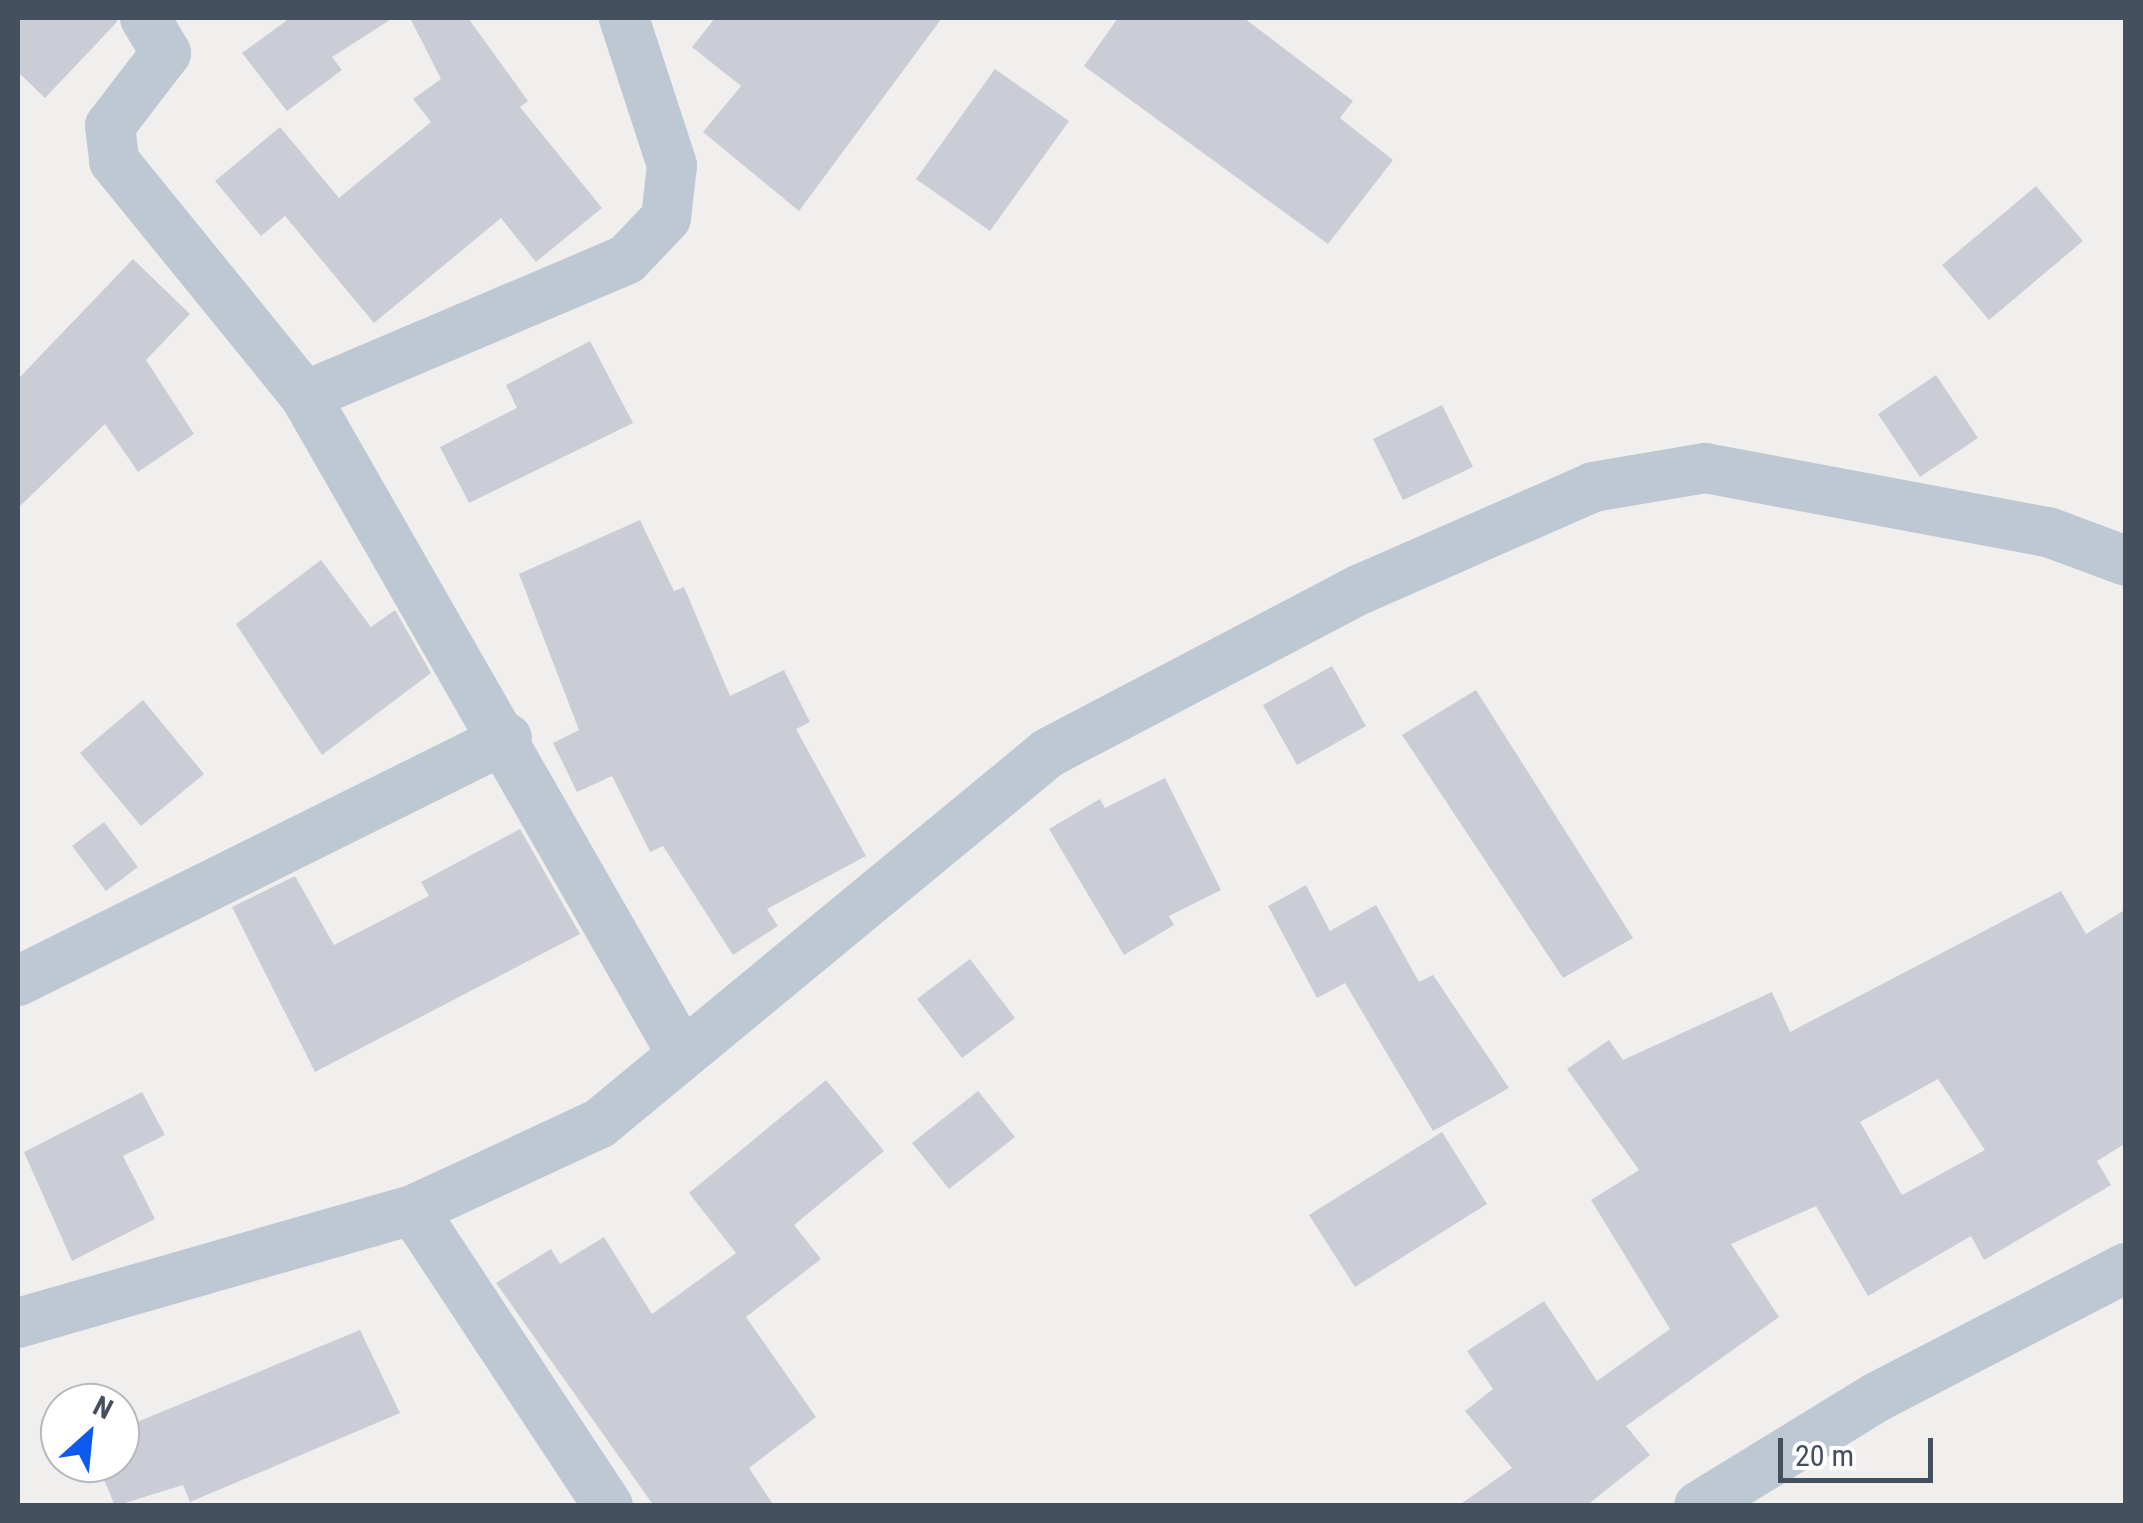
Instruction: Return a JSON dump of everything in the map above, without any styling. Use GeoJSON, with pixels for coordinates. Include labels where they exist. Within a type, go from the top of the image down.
{"type":"FeatureCollection","features":[{"type":"Feature","properties":{"kind":"street"},"geometry":{"type":"LineString","coordinates":[[145,18],[166,52],[110,126],[114,161],[305,396],[507,738],[682,1054]]}},
{"type":"Feature","properties":{"kind":"street"},"geometry":{"type":"LineString","coordinates":[[305,396],[626,260],[666,218],[672,165],[624,18]]}},
{"type":"Feature","properties":{"kind":"street"},"geometry":{"type":"LineString","coordinates":[[18,1323],[413,1210],[600,1123],[955,823],[1122,706],[1592,487],[1705,468],[2048,532],[2126,560]]}},
{"type":"Feature","properties":{"kind":"street"},"geometry":{"type":"LineString","coordinates":[[18,980],[507,738]]}},
{"type":"Feature","properties":{"kind":"street"},"geometry":{"type":"LineString","coordinates":[[413,1210],[608,1506]]}},
{"type":"Feature","properties":{"kind":"street"},"geometry":{"type":"LineString","coordinates":[[1700,1506],[1876,1398],[2126,1268]]}},
{"type":"Feature","properties":{"kind":"building"},"geometry":{"type":"Polygon","coordinates":[[[18,18],[116,18],[117,22],[45,98],[18,72],[18,18]]]}},
{"type":"Feature","properties":{"kind":"building"},"geometry":{"type":"Polygon","coordinates":[[[290,18],[393,18],[332,57],[342,70],[287,111],[242,53],[290,18]]]}},
{"type":"Feature","properties":{"kind":"building"},"geometry":{"type":"Polygon","coordinates":[[[410,18],[468,18],[528,101],[520,107],[602,208],[536,262],[501,218],[374,323],[285,216],[261,236],[215,181],[280,127],[339,198],[431,122],[413,99],[441,79],[410,18]]]}},
{"type":"Feature","properties":{"kind":"building"},"geometry":{"type":"Polygon","coordinates":[[[715,18],[942,18],[799,211],[703,132],[741,86],[692,47],[715,18]]]}},
{"type":"Feature","properties":{"kind":"building"},"geometry":{"type":"Polygon","coordinates":[[[1118,18],[1244,18],[1353,101],[1340,118],[1393,160],[1328,244],[1084,66],[1118,18]]]}},
{"type":"Feature","properties":{"kind":"building"},"geometry":{"type":"Polygon","coordinates":[[[995,69],[1069,121],[990,231],[916,179],[995,69]]]}},
{"type":"Feature","properties":{"kind":"building"},"geometry":{"type":"Polygon","coordinates":[[[2036,186],[2083,241],[1989,320],[1942,265],[2036,186]]]}},
{"type":"Feature","properties":{"kind":"building"},"geometry":{"type":"Polygon","coordinates":[[[133,259],[190,314],[146,360],[194,434],[138,472],[105,424],[18,508],[18,379],[133,259]]]}},
{"type":"Feature","properties":{"kind":"building"},"geometry":{"type":"Polygon","coordinates":[[[590,341],[633,423],[469,503],[440,447],[517,408],[506,385],[590,341]]]}},
{"type":"Feature","properties":{"kind":"building"},"geometry":{"type":"Polygon","coordinates":[[[1936,375],[1978,438],[1920,477],[1878,414],[1936,375]]]}},
{"type":"Feature","properties":{"kind":"building"},"geometry":{"type":"Polygon","coordinates":[[[1442,405],[1473,467],[1403,500],[1373,439],[1442,405]]]}},
{"type":"Feature","properties":{"kind":"building"},"geometry":{"type":"Polygon","coordinates":[[[640,520],[674,591],[684,587],[730,696],[784,670],[810,722],[796,729],[866,856],[767,909],[778,926],[733,955],[663,846],[650,852],[612,776],[577,792],[553,743],[579,730],[519,574],[640,520]]]}},
{"type":"Feature","properties":{"kind":"building"},"geometry":{"type":"Polygon","coordinates":[[[321,560],[371,627],[395,610],[431,673],[322,755],[236,624],[321,560]]]}},
{"type":"Feature","properties":{"kind":"building"},"geometry":{"type":"Polygon","coordinates":[[[1332,666],[1366,726],[1297,765],[1263,705],[1332,666]]]}},
{"type":"Feature","properties":{"kind":"building"},"geometry":{"type":"Polygon","coordinates":[[[1476,690],[1633,938],[1563,978],[1402,735],[1476,690]]]}},
{"type":"Feature","properties":{"kind":"building"},"geometry":{"type":"Polygon","coordinates":[[[143,700],[204,774],[141,826],[80,753],[143,700]]]}},
{"type":"Feature","properties":{"kind":"building"},"geometry":{"type":"Polygon","coordinates":[[[1165,778],[1221,890],[1169,916],[1174,925],[1124,955],[1049,829],[1100,799],[1105,808],[1165,778]]]}},
{"type":"Feature","properties":{"kind":"building"},"geometry":{"type":"Polygon","coordinates":[[[104,822],[138,867],[106,891],[72,846],[104,822]]]}},
{"type":"Feature","properties":{"kind":"building"},"geometry":{"type":"Polygon","coordinates":[[[520,829],[580,934],[315,1072],[232,907],[295,876],[334,945],[429,896],[421,882],[520,829]]]}},
{"type":"Feature","properties":{"kind":"building"},"geometry":{"type":"Polygon","coordinates":[[[1306,885],[1330,931],[1376,905],[1419,982],[1433,975],[1509,1088],[1433,1131],[1345,983],[1317,998],[1268,906],[1306,885]]]}},
{"type":"Feature","properties":{"kind":"building"},"geometry":{"type":"Polygon","coordinates":[[[2061,891],[2086,934],[2126,909],[2126,1143],[2097,1161],[2111,1185],[1984,1260],[1971,1236],[1868,1296],[1816,1206],[1731,1244],[1779,1317],[1626,1426],[1650,1455],[1586,1506],[1458,1506],[1512,1468],[1465,1411],[1493,1389],[1467,1351],[1544,1301],[1597,1381],[1670,1329],[1591,1200],[1639,1170],[1567,1069],[1609,1040],[1623,1060],[1772,992],[1790,1032],[2061,891]],[[1938,1079],[1860,1122],[1902,1195],[1985,1150],[1938,1079]]]}},
{"type":"Feature","properties":{"kind":"building"},"geometry":{"type":"Polygon","coordinates":[[[970,959],[1015,1018],[962,1058],[917,999],[970,959]]]}},
{"type":"Feature","properties":{"kind":"building"},"geometry":{"type":"Polygon","coordinates":[[[826,1080],[884,1151],[794,1225],[821,1259],[746,1317],[816,1417],[749,1468],[774,1506],[654,1506],[496,1283],[551,1249],[560,1264],[604,1237],[652,1314],[736,1253],[689,1193],[826,1080]]]}},
{"type":"Feature","properties":{"kind":"building"},"geometry":{"type":"Polygon","coordinates":[[[978,1091],[1015,1137],[949,1189],[912,1143],[978,1091]]]}},
{"type":"Feature","properties":{"kind":"building"},"geometry":{"type":"Polygon","coordinates":[[[142,1092],[165,1135],[123,1156],[155,1219],[72,1261],[24,1152],[142,1092]]]}},
{"type":"Feature","properties":{"kind":"building"},"geometry":{"type":"Polygon","coordinates":[[[1442,1132],[1487,1204],[1355,1287],[1309,1215],[1442,1132]]]}},
{"type":"Feature","properties":{"kind":"building"},"geometry":{"type":"Polygon","coordinates":[[[360,1330],[400,1413],[190,1502],[183,1485],[115,1506],[105,1483],[140,1483],[140,1421],[360,1330]]]}}]}
